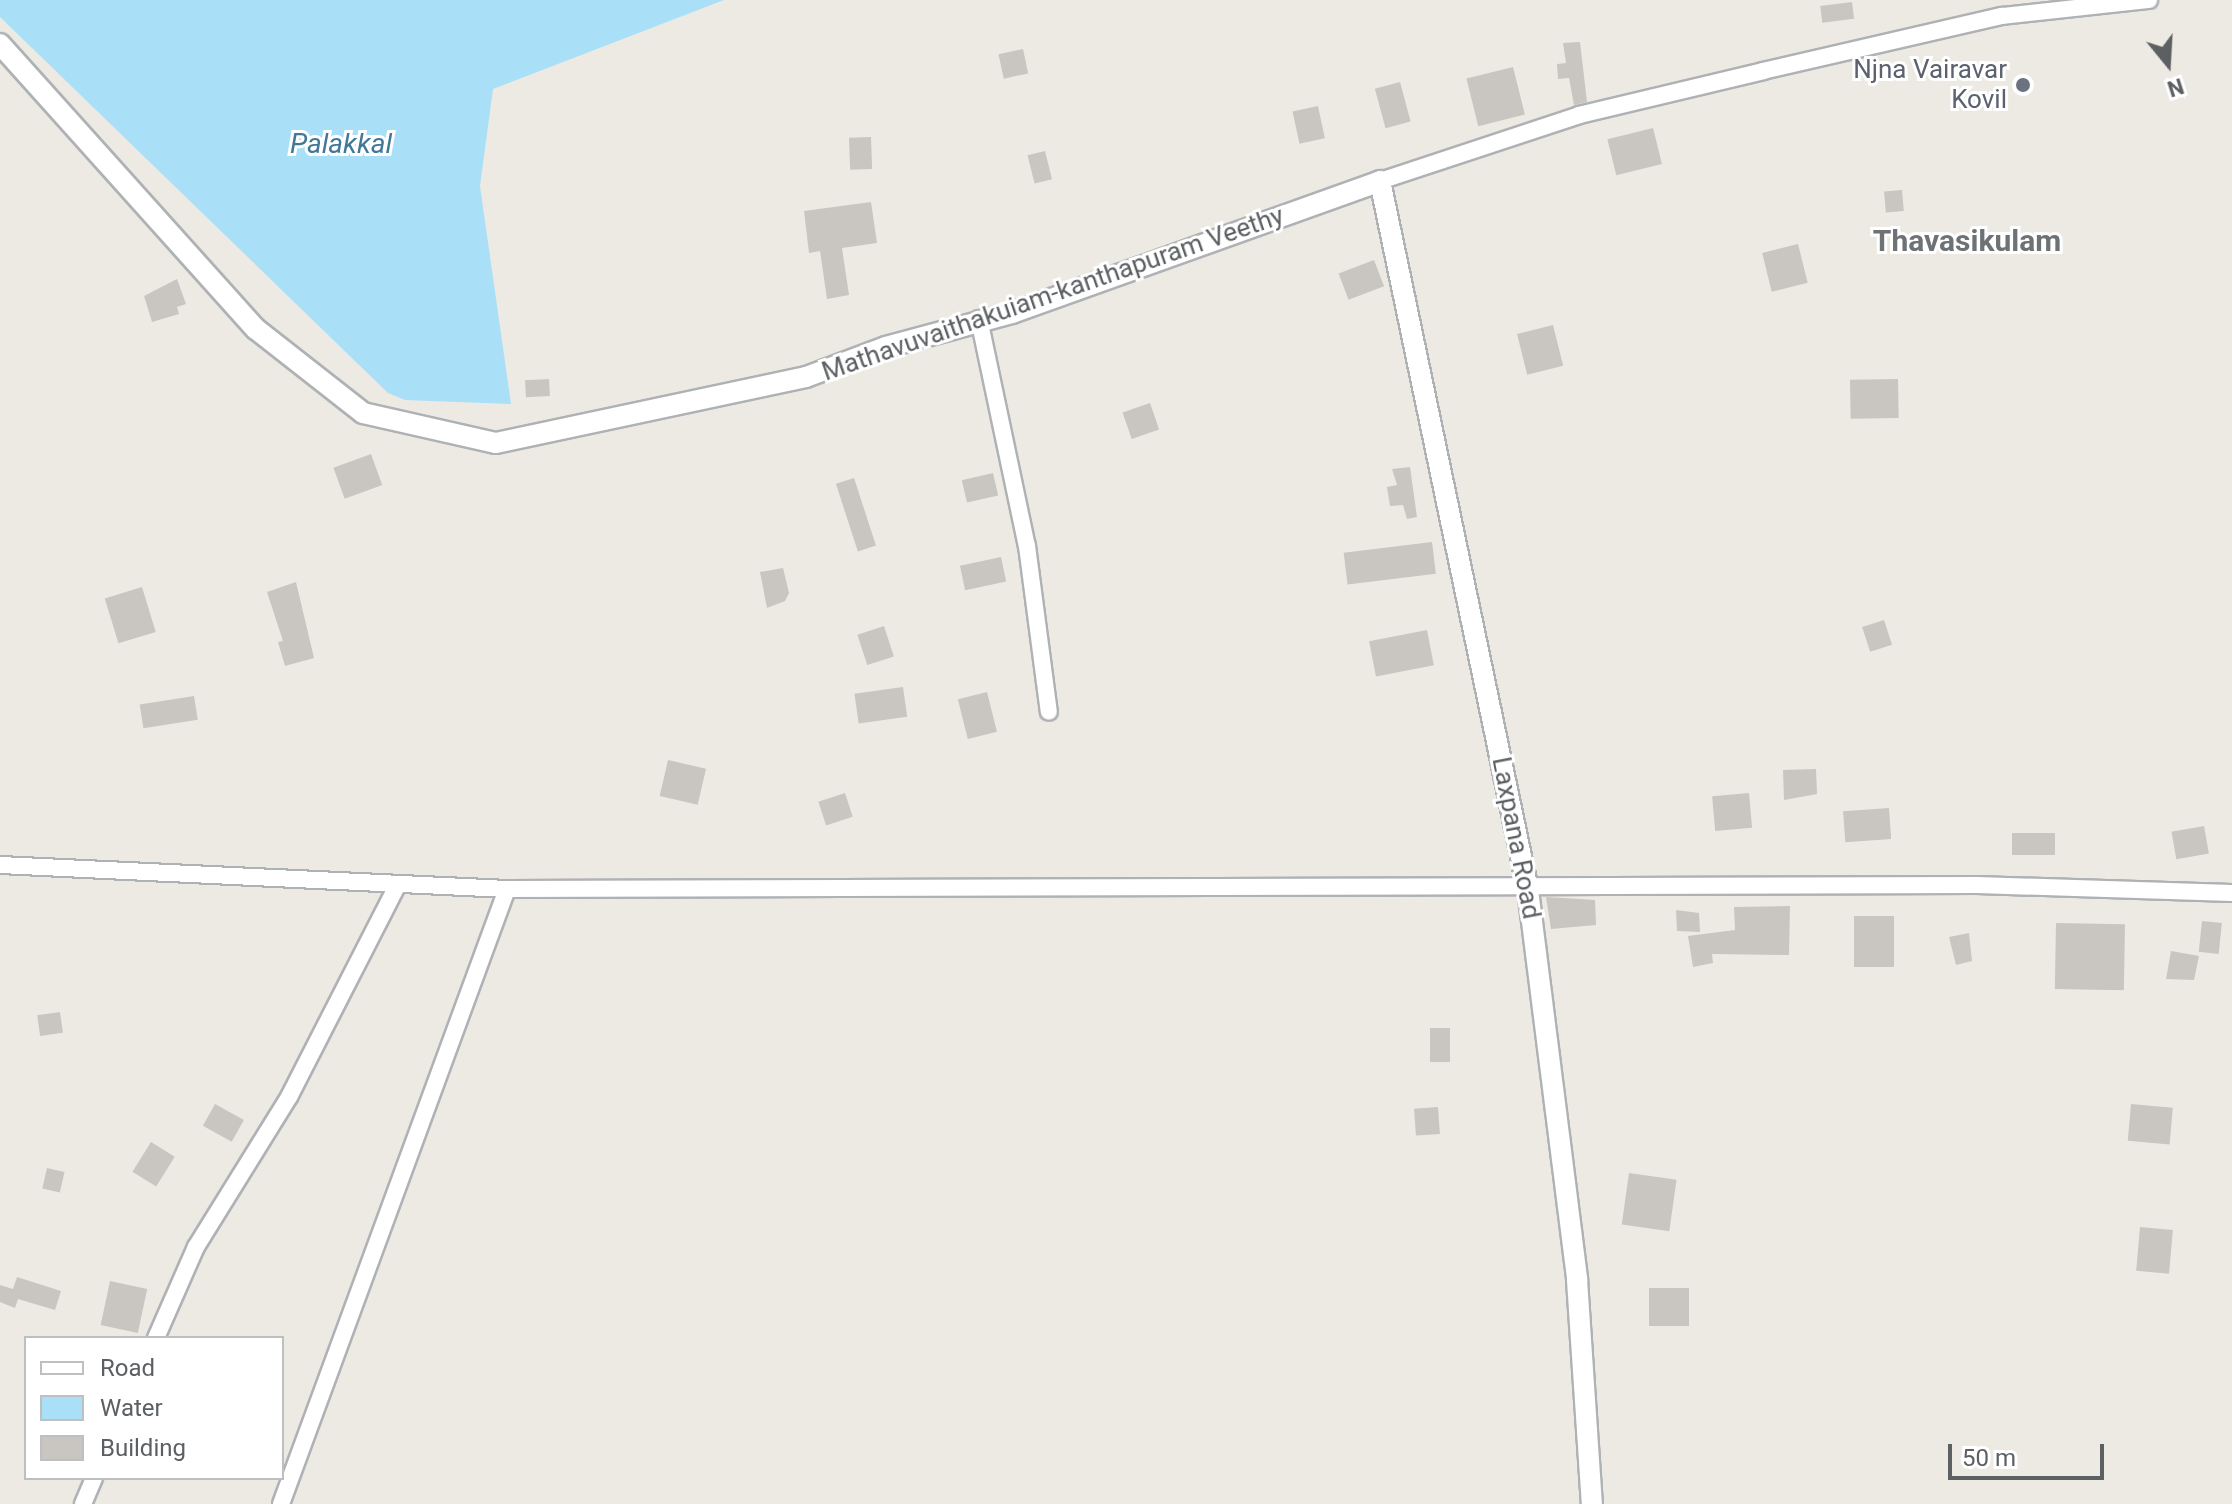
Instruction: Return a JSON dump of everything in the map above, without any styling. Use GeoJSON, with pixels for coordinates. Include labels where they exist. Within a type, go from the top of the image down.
{"type":"FeatureCollection","features":[{"type":"Feature","properties":{"kind":"street","name":"Mathavuvaithakuiam-kanthapuram Veethy"},"geometry":{"type":"LineString","coordinates":[[0,44],[256,329],[363,413],[496,443],[806,377],[979,319],[1012,313],[1380,181],[1579,115],[2002,16],[2149,0]]}},
{"type":"Feature","properties":{"kind":"street","name":"Laxpana Road"},"geometry":{"type":"LineString","coordinates":[[1380,181],[1528,890],[1577,1280],[1592,1504]]}},
{"type":"Feature","properties":{"kind":"street"},"geometry":{"type":"LineString","coordinates":[[979,319],[1027,546],[1049,712]]}},
{"type":"Feature","properties":{"kind":"street"},"geometry":{"type":"LineString","coordinates":[[0,865],[507,889],[1528,890],[1977,885],[2232,893]]}},
{"type":"Feature","properties":{"kind":"street"},"geometry":{"type":"LineString","coordinates":[[157,1336],[196,1247],[289,1097],[398,884]]}},
{"type":"Feature","properties":{"kind":"street"},"geometry":{"type":"LineString","coordinates":[[281,1504],[507,889]]}},
{"type":"Feature","properties":{"kind":"street"},"geometry":{"type":"LineString","coordinates":[[83,1504],[93,1480]]}},
{"type":"Feature","properties":{"kind":"water","name":"Palakkal"},"geometry":{"type":"Polygon","coordinates":[[[0,0],[724,0],[493,89],[480,186],[511,404],[405,400],[388,393],[0,17],[0,0]]]}},
{"type":"Feature","properties":{"kind":"building"},"geometry":{"type":"Polygon","coordinates":[[[1852,2],[1854,19],[1822,23],[1820,6],[1852,2]]]}},
{"type":"Feature","properties":{"kind":"building"},"geometry":{"type":"Polygon","coordinates":[[[1580,42],[1587,102],[1574,105],[1569,78],[1558,79],[1557,64],[1566,63],[1563,43],[1580,42]]]}},
{"type":"Feature","properties":{"kind":"building"},"geometry":{"type":"Polygon","coordinates":[[[1023,49],[1028,73],[1004,79],[999,54],[1023,49]]]}},
{"type":"Feature","properties":{"kind":"building"},"geometry":{"type":"Polygon","coordinates":[[[1513,67],[1525,115],[1478,126],[1466,79],[1513,67]]]}},
{"type":"Feature","properties":{"kind":"building"},"geometry":{"type":"Polygon","coordinates":[[[1400,82],[1411,122],[1385,128],[1375,89],[1400,82]]]}},
{"type":"Feature","properties":{"kind":"building"},"geometry":{"type":"Polygon","coordinates":[[[1318,106],[1325,138],[1299,144],[1293,111],[1318,106]]]}},
{"type":"Feature","properties":{"kind":"building"},"geometry":{"type":"Polygon","coordinates":[[[1653,128],[1662,164],[1616,175],[1607,139],[1653,128]]]}},
{"type":"Feature","properties":{"kind":"building"},"geometry":{"type":"Polygon","coordinates":[[[871,137],[872,169],[850,170],[849,138],[871,137]]]}},
{"type":"Feature","properties":{"kind":"building"},"geometry":{"type":"Polygon","coordinates":[[[1045,151],[1052,179],[1035,183],[1028,155],[1045,151]]]}},
{"type":"Feature","properties":{"kind":"building"},"geometry":{"type":"Polygon","coordinates":[[[1902,190],[1904,211],[1886,212],[1884,192],[1902,190]]]}},
{"type":"Feature","properties":{"kind":"building"},"geometry":{"type":"Polygon","coordinates":[[[871,202],[877,243],[842,248],[849,295],[827,299],[820,251],[809,253],[804,211],[871,202]]]}},
{"type":"Feature","properties":{"kind":"building"},"geometry":{"type":"Polygon","coordinates":[[[1798,244],[1808,283],[1772,292],[1762,253],[1798,244]]]}},
{"type":"Feature","properties":{"kind":"building"},"geometry":{"type":"Polygon","coordinates":[[[1374,260],[1384,286],[1349,300],[1339,274],[1374,260]]]}},
{"type":"Feature","properties":{"kind":"building"},"geometry":{"type":"Polygon","coordinates":[[[177,279],[186,304],[177,307],[179,314],[152,322],[144,296],[177,279]]]}},
{"type":"Feature","properties":{"kind":"building"},"geometry":{"type":"Polygon","coordinates":[[[1553,325],[1563,366],[1527,375],[1517,334],[1553,325]]]}},
{"type":"Feature","properties":{"kind":"building"},"geometry":{"type":"Polygon","coordinates":[[[549,379],[550,396],[526,397],[525,380],[549,379]]]}},
{"type":"Feature","properties":{"kind":"building"},"geometry":{"type":"Polygon","coordinates":[[[1898,379],[1899,418],[1851,419],[1850,380],[1898,379]]]}},
{"type":"Feature","properties":{"kind":"building"},"geometry":{"type":"Polygon","coordinates":[[[1150,403],[1159,429],[1132,439],[1123,412],[1150,403]]]}},
{"type":"Feature","properties":{"kind":"building"},"geometry":{"type":"Polygon","coordinates":[[[371,454],[382,485],[345,499],[333,468],[371,454]]]}},
{"type":"Feature","properties":{"kind":"building"},"geometry":{"type":"Polygon","coordinates":[[[1410,467],[1417,517],[1407,519],[1403,505],[1390,506],[1387,487],[1397,485],[1392,469],[1410,467]]]}},
{"type":"Feature","properties":{"kind":"building"},"geometry":{"type":"Polygon","coordinates":[[[993,473],[998,495],[967,503],[962,480],[993,473]]]}},
{"type":"Feature","properties":{"kind":"building"},"geometry":{"type":"Polygon","coordinates":[[[854,478],[876,546],[858,551],[836,484],[854,478]]]}},
{"type":"Feature","properties":{"kind":"building"},"geometry":{"type":"Polygon","coordinates":[[[1432,542],[1436,574],[1348,585],[1344,553],[1432,542]]]}},
{"type":"Feature","properties":{"kind":"building"},"geometry":{"type":"Polygon","coordinates":[[[1001,557],[1006,581],[965,590],[960,566],[1001,557]]]}},
{"type":"Feature","properties":{"kind":"building"},"geometry":{"type":"Polygon","coordinates":[[[783,568],[789,593],[785,601],[767,608],[760,572],[783,568]]]}},
{"type":"Feature","properties":{"kind":"building"},"geometry":{"type":"Polygon","coordinates":[[[296,582],[314,658],[285,666],[278,642],[283,641],[267,592],[296,582]]]}},
{"type":"Feature","properties":{"kind":"building"},"geometry":{"type":"Polygon","coordinates":[[[142,587],[156,632],[118,643],[105,598],[142,587]]]}},
{"type":"Feature","properties":{"kind":"building"},"geometry":{"type":"Polygon","coordinates":[[[1884,620],[1892,645],[1870,652],[1862,627],[1884,620]]]}},
{"type":"Feature","properties":{"kind":"building"},"geometry":{"type":"Polygon","coordinates":[[[884,626],[894,656],[867,665],[857,635],[884,626]]]}},
{"type":"Feature","properties":{"kind":"building"},"geometry":{"type":"Polygon","coordinates":[[[1427,630],[1434,665],[1376,677],[1369,641],[1427,630]]]}},
{"type":"Feature","properties":{"kind":"building"},"geometry":{"type":"Polygon","coordinates":[[[903,687],[907,717],[859,724],[854,694],[903,687]]]}},
{"type":"Feature","properties":{"kind":"building"},"geometry":{"type":"Polygon","coordinates":[[[987,692],[997,732],[968,739],[958,699],[987,692]]]}},
{"type":"Feature","properties":{"kind":"building"},"geometry":{"type":"Polygon","coordinates":[[[194,696],[198,720],[143,728],[140,705],[194,696]]]}},
{"type":"Feature","properties":{"kind":"building"},"geometry":{"type":"Polygon","coordinates":[[[668,760],[706,769],[698,805],[660,796],[668,760]]]}},
{"type":"Feature","properties":{"kind":"building"},"geometry":{"type":"Polygon","coordinates":[[[1816,769],[1817,794],[1784,800],[1783,770],[1816,769]]]}},
{"type":"Feature","properties":{"kind":"building"},"geometry":{"type":"Polygon","coordinates":[[[845,793],[853,817],[826,825],[818,802],[845,793]]]}},
{"type":"Feature","properties":{"kind":"building"},"geometry":{"type":"Polygon","coordinates":[[[1749,793],[1752,828],[1715,831],[1712,796],[1749,793]]]}},
{"type":"Feature","properties":{"kind":"building"},"geometry":{"type":"Polygon","coordinates":[[[1889,808],[1891,839],[1845,842],[1843,811],[1889,808]]]}},
{"type":"Feature","properties":{"kind":"building"},"geometry":{"type":"Polygon","coordinates":[[[2204,826],[2209,854],[2176,859],[2172,832],[2204,826]]]}},
{"type":"Feature","properties":{"kind":"building"},"geometry":{"type":"Polygon","coordinates":[[[2012,833],[2055,833],[2055,855],[2012,855],[2012,833]]]}},
{"type":"Feature","properties":{"kind":"building"},"geometry":{"type":"Polygon","coordinates":[[[1546,897],[1595,900],[1596,925],[1551,929],[1546,897]]]}},
{"type":"Feature","properties":{"kind":"building"},"geometry":{"type":"Polygon","coordinates":[[[1790,906],[1789,955],[1712,954],[1713,963],[1693,967],[1688,936],[1735,930],[1734,907],[1790,906]]]}},
{"type":"Feature","properties":{"kind":"building"},"geometry":{"type":"Polygon","coordinates":[[[1676,910],[1699,913],[1700,932],[1677,931],[1676,910]]]}},
{"type":"Feature","properties":{"kind":"building"},"geometry":{"type":"Polygon","coordinates":[[[1854,916],[1894,916],[1894,967],[1854,967],[1854,916]]]}},
{"type":"Feature","properties":{"kind":"building"},"geometry":{"type":"Polygon","coordinates":[[[2202,921],[2222,923],[2219,954],[2199,952],[2202,921]]]}},
{"type":"Feature","properties":{"kind":"building"},"geometry":{"type":"Polygon","coordinates":[[[2056,923],[2125,924],[2124,990],[2055,989],[2056,923]]]}},
{"type":"Feature","properties":{"kind":"building"},"geometry":{"type":"Polygon","coordinates":[[[1969,933],[1972,961],[1956,965],[1949,937],[1969,933]]]}},
{"type":"Feature","properties":{"kind":"building"},"geometry":{"type":"Polygon","coordinates":[[[2171,951],[2199,956],[2194,980],[2166,979],[2171,951]]]}},
{"type":"Feature","properties":{"kind":"building"},"geometry":{"type":"Polygon","coordinates":[[[60,1012],[63,1033],[40,1036],[37,1015],[60,1012]]]}},
{"type":"Feature","properties":{"kind":"building"},"geometry":{"type":"Polygon","coordinates":[[[1430,1028],[1450,1028],[1450,1062],[1430,1062],[1430,1028]]]}},
{"type":"Feature","properties":{"kind":"building"},"geometry":{"type":"Polygon","coordinates":[[[215,1104],[244,1120],[232,1142],[203,1126],[215,1104]]]}},
{"type":"Feature","properties":{"kind":"building"},"geometry":{"type":"Polygon","coordinates":[[[2131,1104],[2173,1108],[2170,1145],[2128,1141],[2131,1104]]]}},
{"type":"Feature","properties":{"kind":"building"},"geometry":{"type":"Polygon","coordinates":[[[1438,1107],[1440,1134],[1416,1136],[1414,1109],[1438,1107]]]}},
{"type":"Feature","properties":{"kind":"building"},"geometry":{"type":"Polygon","coordinates":[[[151,1142],[175,1157],[156,1187],[132,1172],[151,1142]]]}},
{"type":"Feature","properties":{"kind":"building"},"geometry":{"type":"Polygon","coordinates":[[[47,1168],[65,1172],[60,1193],[42,1188],[47,1168]]]}},
{"type":"Feature","properties":{"kind":"building"},"geometry":{"type":"Polygon","coordinates":[[[1629,1173],[1677,1180],[1669,1231],[1622,1224],[1629,1173]]]}},
{"type":"Feature","properties":{"kind":"building"},"geometry":{"type":"Polygon","coordinates":[[[2140,1227],[2173,1230],[2169,1274],[2136,1271],[2140,1227]]]}},
{"type":"Feature","properties":{"kind":"building"},"geometry":{"type":"Polygon","coordinates":[[[17,1277],[61,1291],[55,1310],[18,1299],[15,1308],[0,1302],[0,1285],[13,1289],[17,1277]]]}},
{"type":"Feature","properties":{"kind":"building"},"geometry":{"type":"Polygon","coordinates":[[[110,1281],[147,1289],[138,1333],[101,1325],[110,1281]]]}},
{"type":"Feature","properties":{"kind":"building"},"geometry":{"type":"Polygon","coordinates":[[[1649,1288],[1689,1288],[1689,1326],[1649,1326],[1649,1288]]]}},
{"type":"Feature","properties":{"kind":"place","name":"Njna Vairavar Kovil"},"geometry":{"type":"Point","coordinates":[2023,85]}},
{"type":"Feature","properties":{"kind":"district","name":"Thavasikulam"},"geometry":{"type":"Point","coordinates":[1967,241]}}]}
